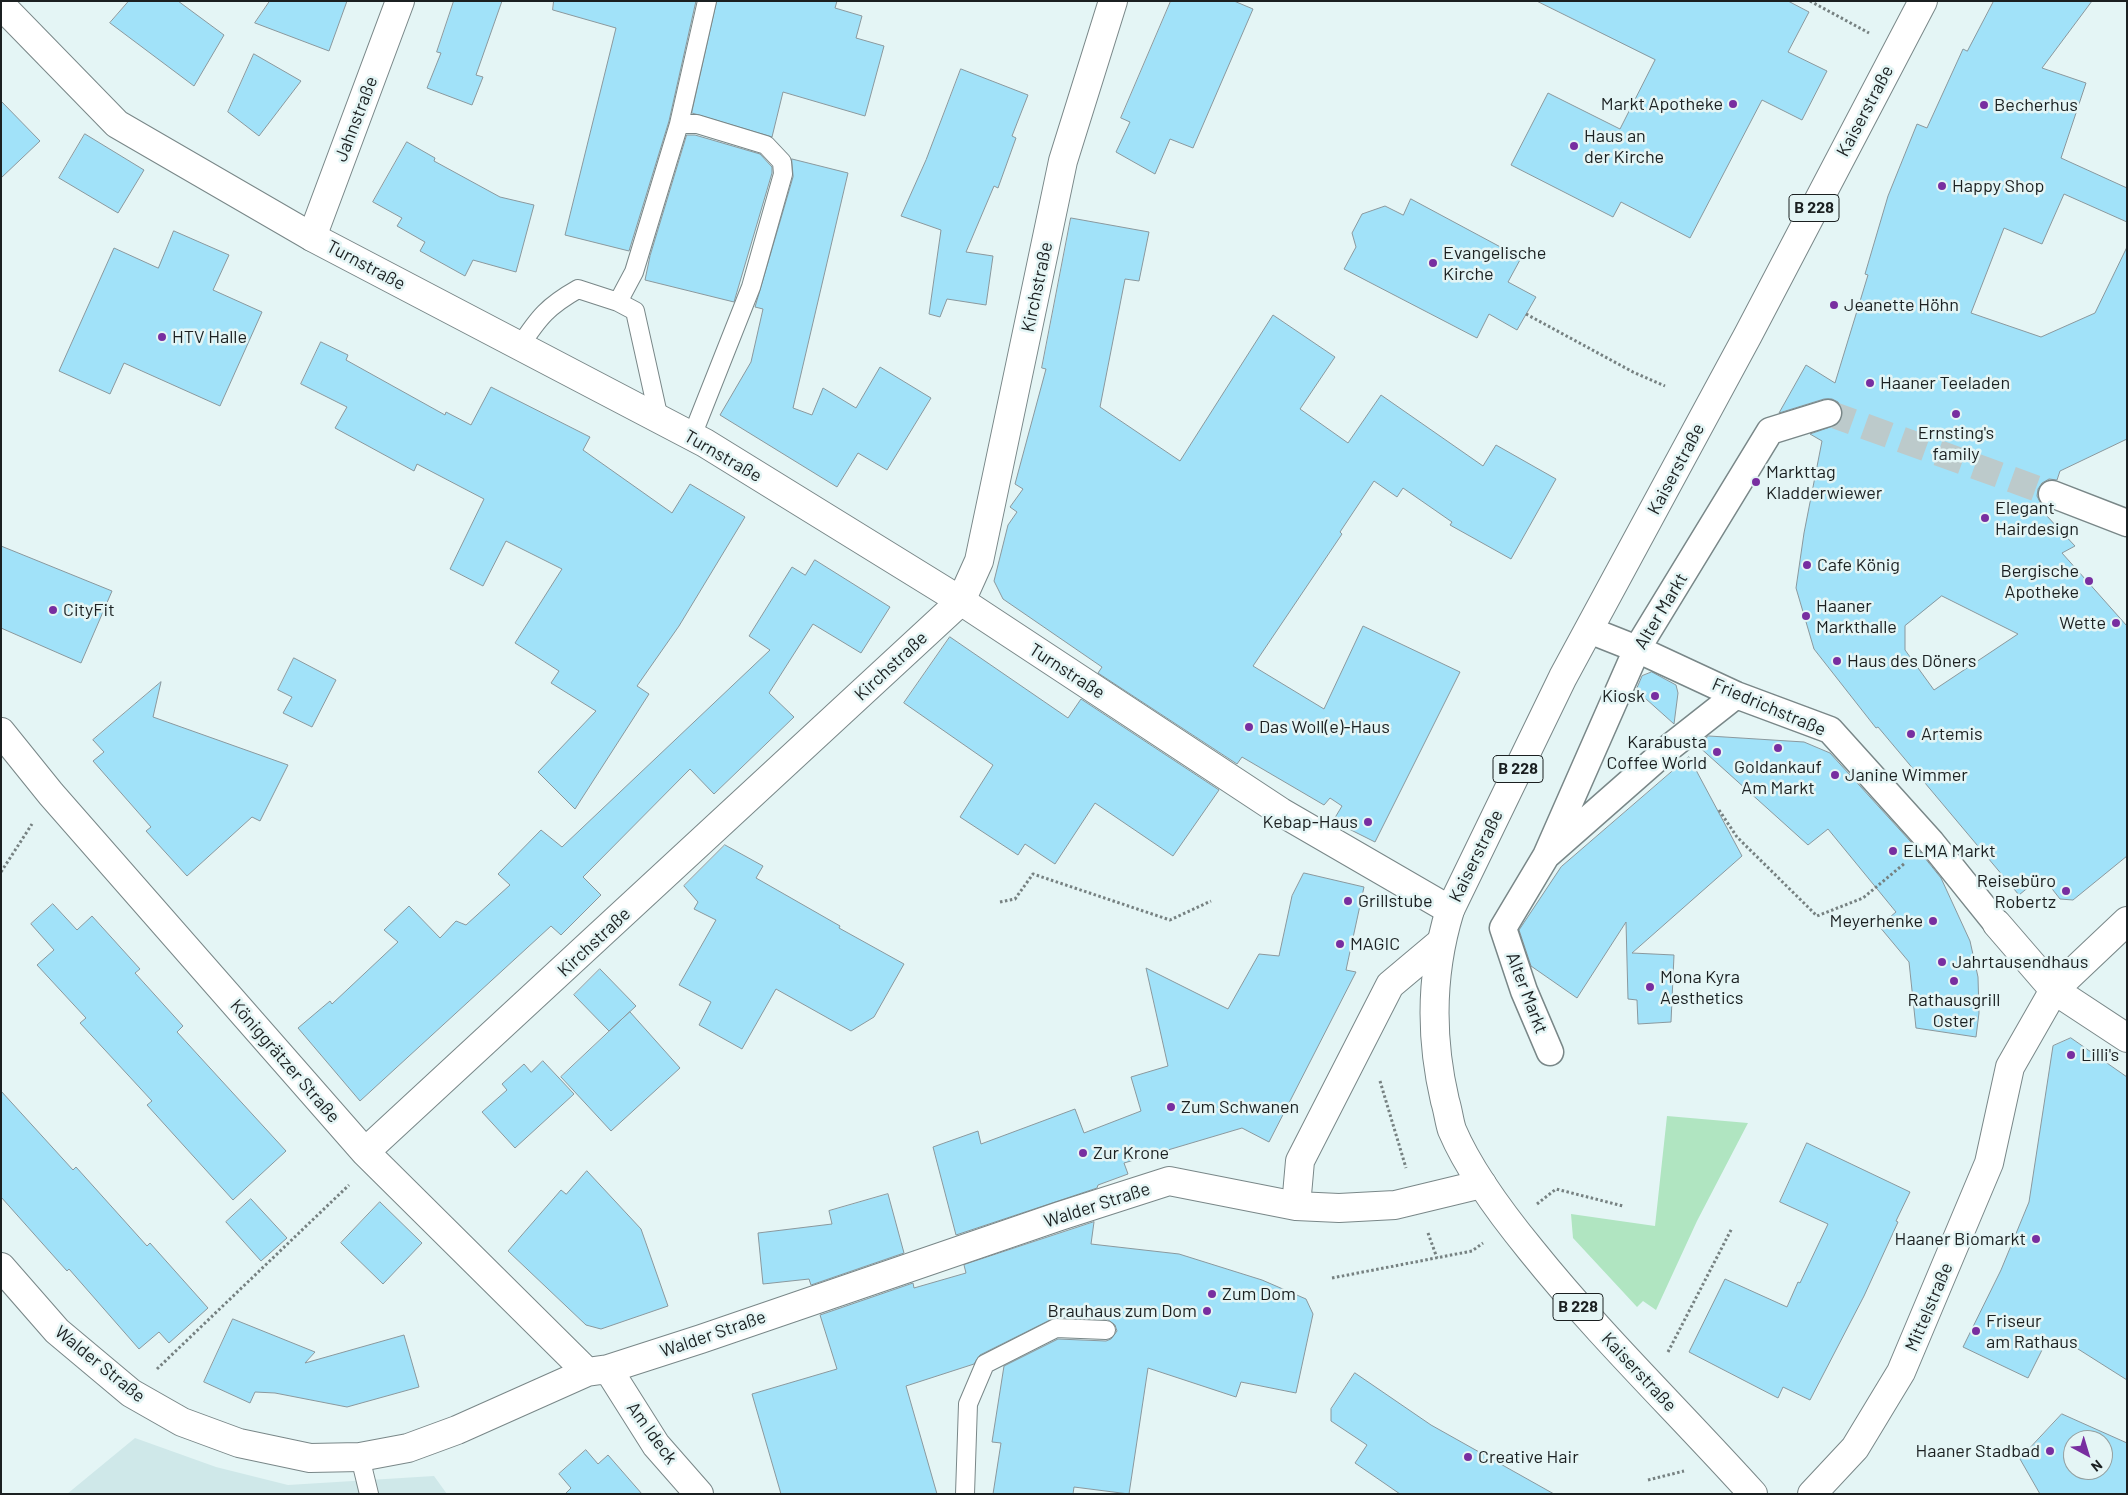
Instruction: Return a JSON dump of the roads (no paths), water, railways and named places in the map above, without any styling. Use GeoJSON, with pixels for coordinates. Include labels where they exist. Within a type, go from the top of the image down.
{"type":"FeatureCollection","features":[{"type":"Feature","properties":{"kind":"street","name":"Jahnstraße"},"geometry":{"type":"LineString","coordinates":[[312,237],[400,1]]}},
{"type":"Feature","properties":{"kind":"street","name":"Kirchstraße"},"geometry":{"type":"LineString","coordinates":[[369,1157],[962,601],[979,561],[1063,161],[1113,1]]}},
{"type":"Feature","properties":{"kind":"street","name":"Kaiserstraße"},"geometry":{"type":"LineString","coordinates":[[1752,1494],[1568,1297],[1482,1184],[1452,1130],[1440,1076],[1434,1007],[1440,943],[1450,910],[1563,677],[1748,335],[1923,1]]}},
{"type":"Feature","properties":{"kind":"street","name":"Turnstraße"},"geometry":{"type":"LineString","coordinates":[[1,5],[117,124],[312,237],[692,436],[962,601],[1281,812],[1450,910]]}},
{"type":"Feature","properties":{"kind":"street","name":"Alter Markt"},"geometry":{"type":"LineString","coordinates":[[1550,1052],[1524,991],[1503,928],[1546,856],[1637,648],[1770,432],[1828,413]]}},
{"type":"Feature","properties":{"kind":"street"},"geometry":{"type":"LineString","coordinates":[[2052,494],[2127,523]]}},
{"type":"Feature","properties":{"kind":"street","name":"Friedrichstraße"},"geometry":{"type":"LineString","coordinates":[[1589,630],[1637,648],[1736,694],[1830,730],[1931,842],[1997,924],[2054,990],[2127,1038]]}},
{"type":"Feature","properties":{"kind":"street","name":"Alter Markt"},"geometry":{"type":"LineString","coordinates":[[1546,856],[1670,747],[1736,694]]}},
{"type":"Feature","properties":{"kind":"street","name":"Königgrätzer Straße"},"geometry":{"type":"LineString","coordinates":[[1,732],[51,794],[369,1157],[598,1370]]}},
{"type":"Feature","properties":{"kind":"street","name":"Mittelstraße"},"geometry":{"type":"LineString","coordinates":[[1812,1494],[1856,1448],[1901,1372],[1989,1164],[2010,1067],[2054,990],[2127,921]]}},
{"type":"Feature","properties":{"kind":"street"},"geometry":{"type":"LineString","coordinates":[[1296,1206],[1300,1161],[1390,985],[1440,943]]}},
{"type":"Feature","properties":{"kind":"street","name":"Walder Straße"},"geometry":{"type":"LineString","coordinates":[[1,1267],[57,1331],[131,1393],[182,1422],[239,1443],[310,1458],[360,1456],[408,1448],[457,1430],[598,1370],[1169,1181],[1296,1206],[1339,1208],[1395,1205],[1482,1184]]}},
{"type":"Feature","properties":{"kind":"street","name":"Am Ideck"},"geometry":{"type":"LineString","coordinates":[[598,1370],[656,1445],[699,1494]]}},
{"type":"Feature","properties":{"kind":"lane"},"geometry":{"type":"LineString","coordinates":[[618,302],[634,272],[679,124],[707,1]]}},
{"type":"Feature","properties":{"kind":"lane"},"geometry":{"type":"LineString","coordinates":[[679,124],[697,124],[766,145],[782,162],[783,174],[751,287],[692,436]]}},
{"type":"Feature","properties":{"kind":"lane"},"geometry":{"type":"LineString","coordinates":[[520,346],[537,320],[553,304],[578,289],[618,302],[635,311],[659,419]]}},
{"type":"Feature","properties":{"kind":"lane"},"geometry":{"type":"LineString","coordinates":[[965,1494],[968,1404],[985,1364],[1056,1328],[1106,1330]]}},
{"type":"Feature","properties":{"kind":"lane"},"geometry":{"type":"LineString","coordinates":[[360,1456],[369,1494]]}},
{"type":"Feature","properties":{"kind":"tunnel"},"geometry":{"type":"LineString","coordinates":[[1828,413],[2052,494]]}},
{"type":"Feature","properties":{"kind":"place","name":"Markt Apotheke"},"geometry":{"type":"Point","coordinates":[1733,104]}},
{"type":"Feature","properties":{"kind":"place","name":"Becherhus"},"geometry":{"type":"Point","coordinates":[1984,105]}},
{"type":"Feature","properties":{"kind":"place","name":"Haus an der Kirche"},"geometry":{"type":"Point","coordinates":[1574,146]}},
{"type":"Feature","properties":{"kind":"place","name":"Happy Shop"},"geometry":{"type":"Point","coordinates":[1942,186]}},
{"type":"Feature","properties":{"kind":"place","name":"Evangelische Kirche"},"geometry":{"type":"Point","coordinates":[1433,263]}},
{"type":"Feature","properties":{"kind":"place","name":"Jeanette Höhn"},"geometry":{"type":"Point","coordinates":[1834,305]}},
{"type":"Feature","properties":{"kind":"place","name":"HTV Halle"},"geometry":{"type":"Point","coordinates":[162,337]}},
{"type":"Feature","properties":{"kind":"place","name":"Haaner Teeladen"},"geometry":{"type":"Point","coordinates":[1870,383]}},
{"type":"Feature","properties":{"kind":"place","name":"Ernsting's family"},"geometry":{"type":"Point","coordinates":[1956,414]}},
{"type":"Feature","properties":{"kind":"place","name":"Markttag Kladderwiewer"},"geometry":{"type":"Point","coordinates":[1756,482]}},
{"type":"Feature","properties":{"kind":"place","name":"Elegant Hairdesign"},"geometry":{"type":"Point","coordinates":[1985,518]}},
{"type":"Feature","properties":{"kind":"place","name":"Cafe König"},"geometry":{"type":"Point","coordinates":[1807,565]}},
{"type":"Feature","properties":{"kind":"place","name":"Bergische Apotheke"},"geometry":{"type":"Point","coordinates":[2089,581]}},
{"type":"Feature","properties":{"kind":"place","name":"CityFit"},"geometry":{"type":"Point","coordinates":[53,610]}},
{"type":"Feature","properties":{"kind":"place","name":"Haaner Markthalle"},"geometry":{"type":"Point","coordinates":[1806,616]}},
{"type":"Feature","properties":{"kind":"place","name":"Wette"},"geometry":{"type":"Point","coordinates":[2116,623]}},
{"type":"Feature","properties":{"kind":"place","name":"Haus des Döners"},"geometry":{"type":"Point","coordinates":[1837,661]}},
{"type":"Feature","properties":{"kind":"place","name":"Kiosk"},"geometry":{"type":"Point","coordinates":[1655,696]}},
{"type":"Feature","properties":{"kind":"place","name":"Das Woll(e)-Haus"},"geometry":{"type":"Point","coordinates":[1249,727]}},
{"type":"Feature","properties":{"kind":"place","name":"Artemis"},"geometry":{"type":"Point","coordinates":[1911,734]}},
{"type":"Feature","properties":{"kind":"place","name":"Goldankauf Am Markt"},"geometry":{"type":"Point","coordinates":[1778,748]}},
{"type":"Feature","properties":{"kind":"place","name":"Karabusta Coffee World"},"geometry":{"type":"Point","coordinates":[1717,752]}},
{"type":"Feature","properties":{"kind":"place","name":"Janine Wimmer"},"geometry":{"type":"Point","coordinates":[1835,775]}},
{"type":"Feature","properties":{"kind":"place","name":"Kebap-Haus"},"geometry":{"type":"Point","coordinates":[1368,822]}},
{"type":"Feature","properties":{"kind":"place","name":"ELMA Markt"},"geometry":{"type":"Point","coordinates":[1893,851]}},
{"type":"Feature","properties":{"kind":"place","name":"Reisebüro Robertz"},"geometry":{"type":"Point","coordinates":[2066,891]}},
{"type":"Feature","properties":{"kind":"place","name":"Grillstube"},"geometry":{"type":"Point","coordinates":[1348,901]}},
{"type":"Feature","properties":{"kind":"place","name":"Meyerhenke"},"geometry":{"type":"Point","coordinates":[1933,921]}},
{"type":"Feature","properties":{"kind":"place","name":"MAGIC"},"geometry":{"type":"Point","coordinates":[1340,944]}},
{"type":"Feature","properties":{"kind":"place","name":"Jahrtausendhaus"},"geometry":{"type":"Point","coordinates":[1942,962]}},
{"type":"Feature","properties":{"kind":"place","name":"Rathausgrill Oster"},"geometry":{"type":"Point","coordinates":[1954,981]}},
{"type":"Feature","properties":{"kind":"place","name":"Mona Kyra Aesthetics"},"geometry":{"type":"Point","coordinates":[1650,987]}},
{"type":"Feature","properties":{"kind":"place","name":"Lilli's"},"geometry":{"type":"Point","coordinates":[2071,1055]}},
{"type":"Feature","properties":{"kind":"place","name":"Zum Schwanen"},"geometry":{"type":"Point","coordinates":[1171,1107]}},
{"type":"Feature","properties":{"kind":"place","name":"Zur Krone"},"geometry":{"type":"Point","coordinates":[1083,1153]}},
{"type":"Feature","properties":{"kind":"place","name":"Haaner Biomarkt"},"geometry":{"type":"Point","coordinates":[2036,1239]}},
{"type":"Feature","properties":{"kind":"place","name":"Zum Dom"},"geometry":{"type":"Point","coordinates":[1212,1294]}},
{"type":"Feature","properties":{"kind":"place","name":"Brauhaus zum Dom"},"geometry":{"type":"Point","coordinates":[1207,1311]}},
{"type":"Feature","properties":{"kind":"place","name":"Friseur am Rathaus"},"geometry":{"type":"Point","coordinates":[1976,1331]}},
{"type":"Feature","properties":{"kind":"place","name":"Haaner Stadbad"},"geometry":{"type":"Point","coordinates":[2050,1451]}},
{"type":"Feature","properties":{"kind":"place","name":"Creative Hair"},"geometry":{"type":"Point","coordinates":[1468,1457]}}]}
